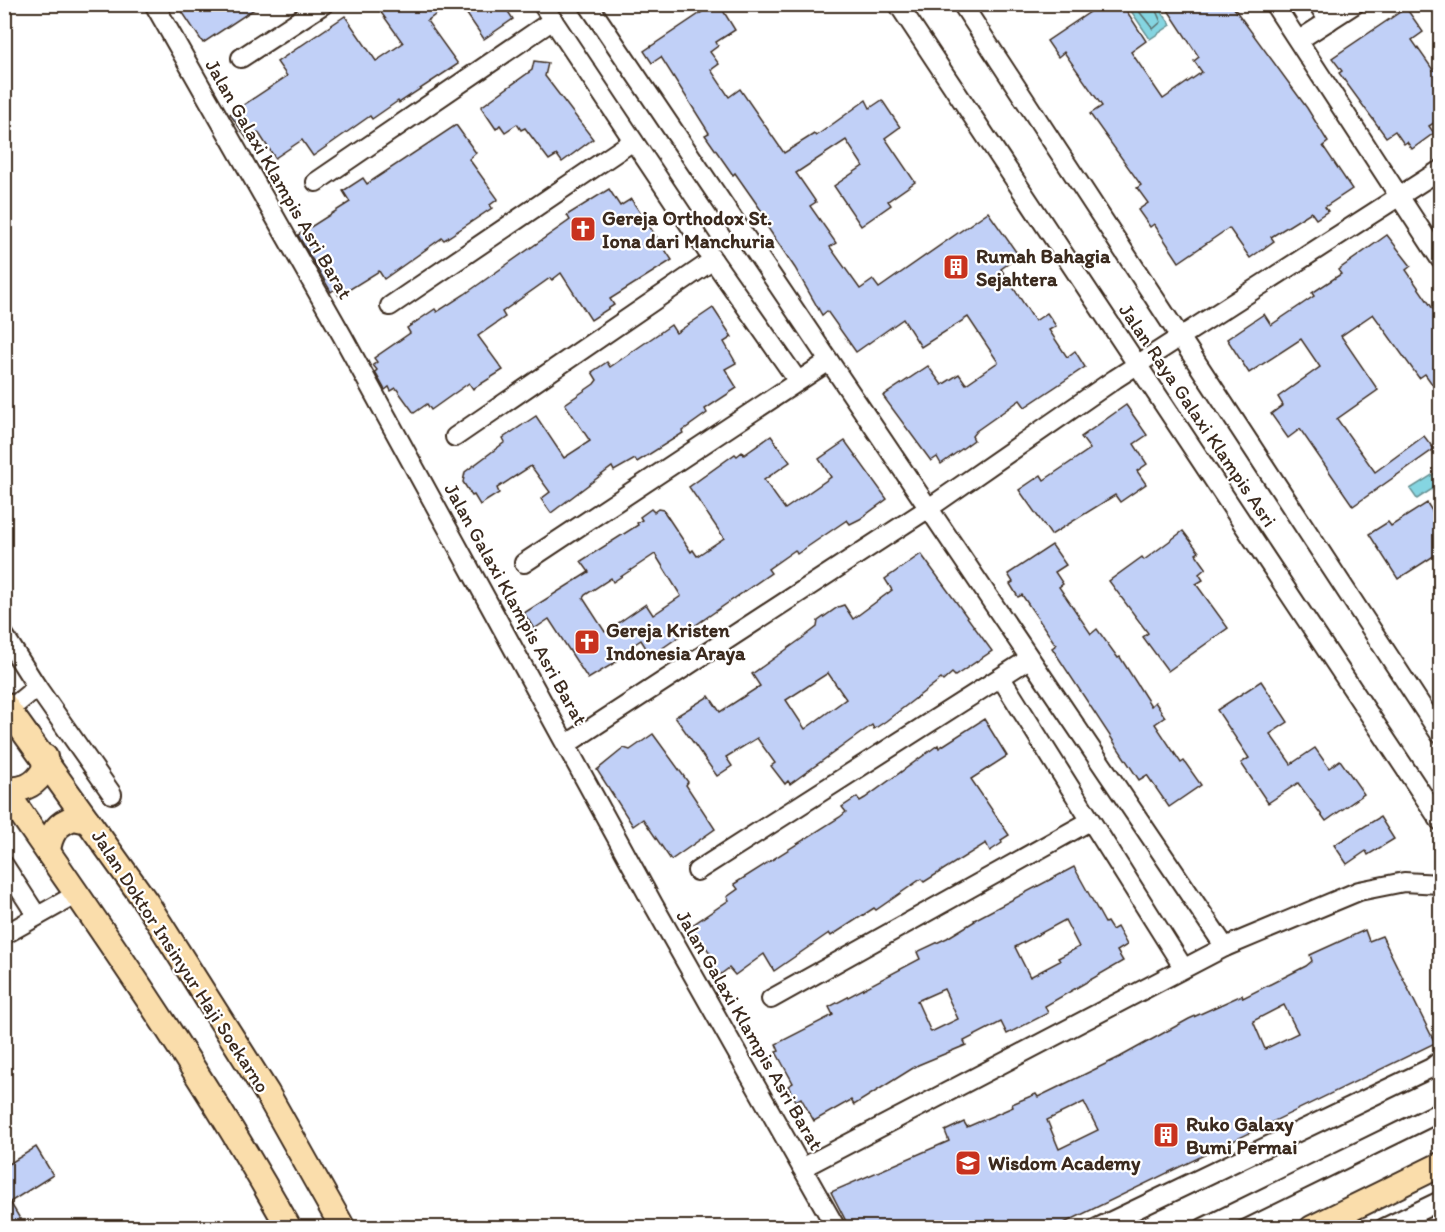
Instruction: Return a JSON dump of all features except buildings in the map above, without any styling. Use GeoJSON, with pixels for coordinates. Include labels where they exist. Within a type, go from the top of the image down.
{"type":"FeatureCollection","features":[{"type":"Feature","properties":{"kind":"main road","name":"Jalan Doktor Insinyur Haji Soekarno"},"geometry":{"type":"LineString","coordinates":[[7,707],[45,757],[146,902],[267,1093],[343,1227]]}},
{"type":"Feature","properties":{"kind":"main road"},"geometry":{"type":"LineString","coordinates":[[4,789],[18,791],[30,786],[44,770],[45,757]]}},
{"type":"Feature","properties":{"kind":"main road"},"geometry":{"type":"LineString","coordinates":[[4,789],[77,894],[246,1150],[289,1227]]}},
{"type":"Feature","properties":{"kind":"main road"},"geometry":{"type":"LineString","coordinates":[[48,851],[50,836],[62,824],[74,818],[88,821]]}},
{"type":"Feature","properties":{"kind":"main road"},"geometry":{"type":"LineString","coordinates":[[1312,1227],[1440,1165]]}},
{"type":"Feature","properties":{"kind":"street","name":"Jalan Galaxi Klampis Asri Barat"},"geometry":{"type":"LineString","coordinates":[[153,4],[349,347],[653,904],[836,1227]]}},
{"type":"Feature","properties":{"kind":"street"},"geometry":{"type":"LineString","coordinates":[[241,58],[324,4]]}},
{"type":"Feature","properties":{"kind":"street"},"geometry":{"type":"LineString","coordinates":[[542,4],[713,260],[798,381]]}},
{"type":"Feature","properties":{"kind":"street"},"geometry":{"type":"LineString","coordinates":[[588,4],[1225,947]]}},
{"type":"Feature","properties":{"kind":"street","name":"Jalan Raya Galaxi Klampis Asri"},"geometry":{"type":"LineString","coordinates":[[898,4],[1440,821]]}},
{"type":"Feature","properties":{"kind":"street","name":"Jalan Raya Galaxi Klampis Asri"},"geometry":{"type":"LineString","coordinates":[[962,4],[1179,339],[1440,734]]}},
{"type":"Feature","properties":{"kind":"street"},"geometry":{"type":"LineString","coordinates":[[1274,4],[1440,259]]}},
{"type":"Feature","properties":{"kind":"street"},"geometry":{"type":"LineString","coordinates":[[1318,4],[1329,21]]}},
{"type":"Feature","properties":{"kind":"street"},"geometry":{"type":"LineString","coordinates":[[1299,40],[1355,4]]}},
{"type":"Feature","properties":{"kind":"street"},"geometry":{"type":"LineString","coordinates":[[316,182],[553,20]]}},
{"type":"Feature","properties":{"kind":"street"},"geometry":{"type":"LineString","coordinates":[[390,306],[633,141]]}},
{"type":"Feature","properties":{"kind":"street"},"geometry":{"type":"LineString","coordinates":[[567,744],[929,508],[1138,365],[1400,198],[1440,170]]}},
{"type":"Feature","properties":{"kind":"street"},"geometry":{"type":"LineString","coordinates":[[455,438],[713,260]]}},
{"type":"Feature","properties":{"kind":"street"},"geometry":{"type":"LineString","coordinates":[[524,563],[829,361]]}},
{"type":"Feature","properties":{"kind":"street"},"geometry":{"type":"LineString","coordinates":[[4,635],[112,795]]}},
{"type":"Feature","properties":{"kind":"street"},"geometry":{"type":"LineString","coordinates":[[697,871],[1029,659]]}},
{"type":"Feature","properties":{"kind":"street"},"geometry":{"type":"LineString","coordinates":[[1001,678],[1183,967]]}},
{"type":"Feature","properties":{"kind":"street"},"geometry":{"type":"LineString","coordinates":[[7,707],[37,687]]}},
{"type":"Feature","properties":{"kind":"street"},"geometry":{"type":"LineString","coordinates":[[771,999],[1090,821]]}},
{"type":"Feature","properties":{"kind":"street"},"geometry":{"type":"LineString","coordinates":[[4,865],[37,916]]}},
{"type":"Feature","properties":{"kind":"street"},"geometry":{"type":"LineString","coordinates":[[802,1168],[1225,947],[1359,891],[1404,882],[1440,884]]}},
{"type":"Feature","properties":{"kind":"street"},"geometry":{"type":"LineString","coordinates":[[4,935],[77,894]]}},
{"type":"Feature","properties":{"kind":"street"},"geometry":{"type":"LineString","coordinates":[[1097,1227],[1420,1073],[1440,1061]]}},
{"type":"Feature","properties":{"kind":"street"},"geometry":{"type":"LineString","coordinates":[[1203,1227],[1440,1112]]}},
{"type":"Feature","properties":{"kind":"street"},"geometry":{"type":"LineString","coordinates":[[1384,1227],[1440,1201]]}},
{"type":"Feature","properties":{"kind":"water"},"geometry":{"type":"Polygon","coordinates":[[[1135,5],[1157,5],[1171,25],[1150,39],[1129,8],[1135,5]]]}},
{"type":"Feature","properties":{"kind":"water"},"geometry":{"type":"Polygon","coordinates":[[[1440,470],[1440,484],[1417,499],[1410,489],[1440,470]]]}},
{"type":"Feature","properties":{"kind":"place","name":"Gereja Orthodox St. Iona dari Manchuria"},"geometry":{"type":"Point","coordinates":[583,229]}},
{"type":"Feature","properties":{"kind":"place","name":"Rumah Bahagia Sejahtera"},"geometry":{"type":"Point","coordinates":[956,267]}},
{"type":"Feature","properties":{"kind":"place","name":"Gereja Kristen Indonesia Araya"},"geometry":{"type":"Point","coordinates":[587,642]}},
{"type":"Feature","properties":{"kind":"place","name":"Ruko Galaxy Bumi Permai"},"geometry":{"type":"Point","coordinates":[1166,1135]}},
{"type":"Feature","properties":{"kind":"place","name":"Wisdom Academy"},"geometry":{"type":"Point","coordinates":[968,1163]}}]}
